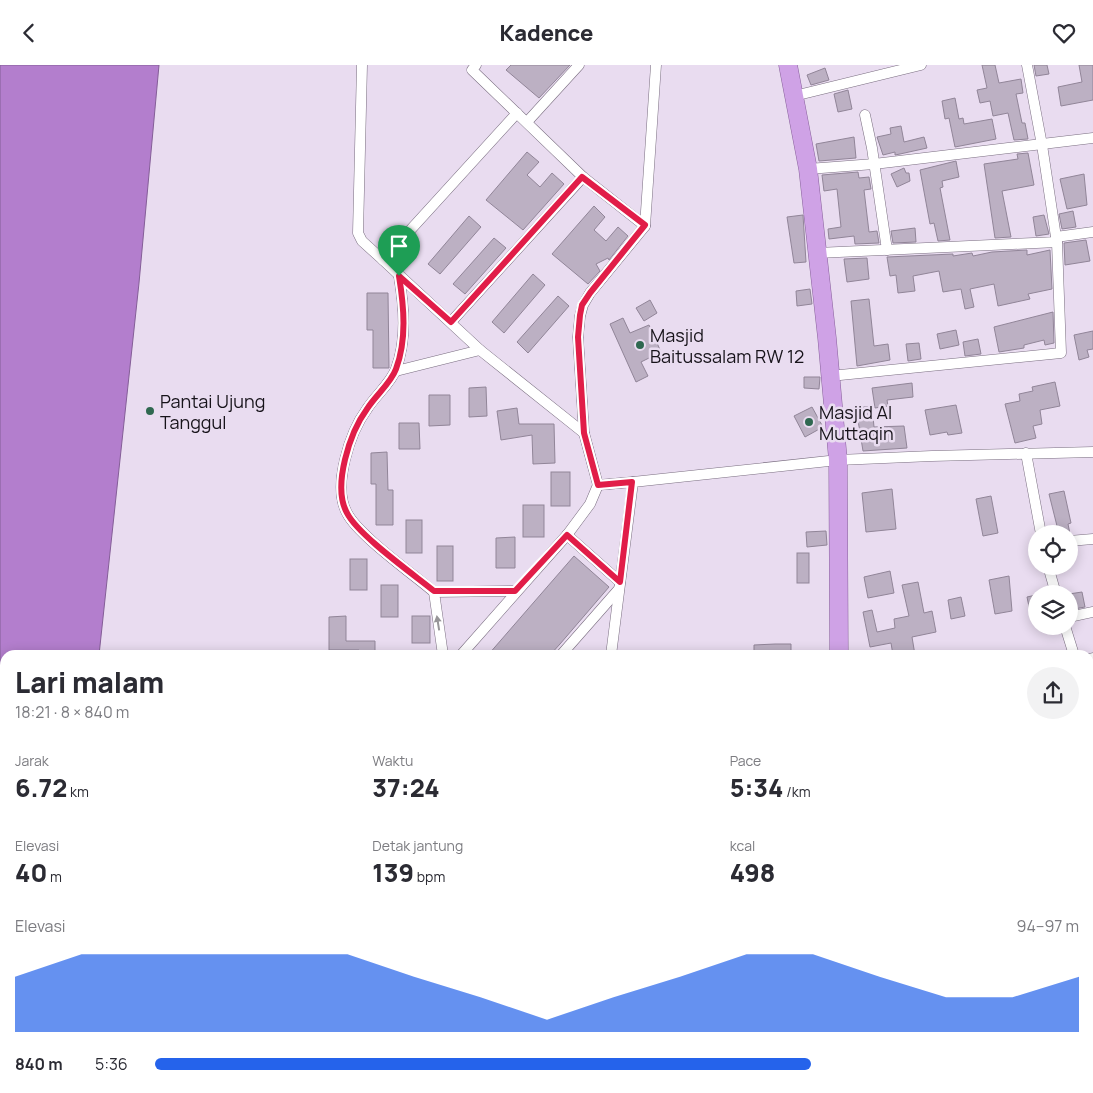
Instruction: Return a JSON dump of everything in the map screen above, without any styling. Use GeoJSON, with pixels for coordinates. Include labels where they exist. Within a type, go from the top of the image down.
{"type":"FeatureCollection","features":[{"type":"Feature","properties":{"kind":"highway"},"geometry":{"type":"LineString","coordinates":[[788,65],[808,169],[838,460],[839,650]]}},
{"type":"Feature","properties":{"kind":"street"},"geometry":{"type":"LineString","coordinates":[[362,65],[358,233],[362,241],[480,350],[584,433]]}},
{"type":"Feature","properties":{"kind":"street"},"geometry":{"type":"LineString","coordinates":[[527,122],[579,65]]}},
{"type":"Feature","properties":{"kind":"street"},"geometry":{"type":"LineString","coordinates":[[465,650],[515,591],[567,535],[590,504],[598,485],[584,433],[578,337],[582,305],[645,225],[656,65]]}},
{"type":"Feature","properties":{"kind":"street"},"geometry":{"type":"LineString","coordinates":[[794,96],[921,65]]}},
{"type":"Feature","properties":{"kind":"street"},"geometry":{"type":"LineString","coordinates":[[830,376],[1062,353],[1056,240],[1042,145],[1027,65]]}},
{"type":"Feature","properties":{"kind":"street"},"geometry":{"type":"LineString","coordinates":[[471,67],[582,177],[645,225]]}},
{"type":"Feature","properties":{"kind":"street"},"geometry":{"type":"LineString","coordinates":[[383,260],[517,113]]}},
{"type":"Feature","properties":{"kind":"street"},"geometry":{"type":"LineString","coordinates":[[865,115],[887,250]]}},
{"type":"Feature","properties":{"kind":"street"},"geometry":{"type":"LineString","coordinates":[[808,169],[874,164],[1093,138]]}},
{"type":"Feature","properties":{"kind":"street"},"geometry":{"type":"LineString","coordinates":[[451,322],[582,177]]}},
{"type":"Feature","properties":{"kind":"street"},"geometry":{"type":"LineString","coordinates":[[818,253],[1056,240],[1093,232]]}},
{"type":"Feature","properties":{"kind":"street"},"geometry":{"type":"LineString","coordinates":[[399,276],[404,312],[401,351],[396,371],[365,410],[352,438],[344,466],[342,491],[346,513],[360,530],[434,591],[515,591]]}},
{"type":"Feature","properties":{"kind":"street"},"geometry":{"type":"LineString","coordinates":[[396,371],[480,350]]}},
{"type":"Feature","properties":{"kind":"street"},"geometry":{"type":"LineString","coordinates":[[598,485],[838,460],[1093,452]]}},
{"type":"Feature","properties":{"kind":"street"},"geometry":{"type":"LineString","coordinates":[[1026,453],[1039,525]]}},
{"type":"Feature","properties":{"kind":"street"},"geometry":{"type":"LineString","coordinates":[[612,650],[632,482]]}},
{"type":"Feature","properties":{"kind":"street"},"geometry":{"type":"LineString","coordinates":[[567,535],[620,585]]}},
{"type":"Feature","properties":{"kind":"street"},"geometry":{"type":"LineString","coordinates":[[1078,540],[1093,539]]}},
{"type":"Feature","properties":{"kind":"street"},"geometry":{"type":"LineString","coordinates":[[564,650],[620,585]]}},
{"type":"Feature","properties":{"kind":"street"},"geometry":{"type":"LineString","coordinates":[[434,591],[442,650]]}},
{"type":"Feature","properties":{"kind":"street"},"geometry":{"type":"LineString","coordinates":[[1078,615],[1093,612]]}},
{"type":"Feature","properties":{"kind":"street"},"geometry":{"type":"LineString","coordinates":[[1068,635],[1072,650]]}},
{"type":"Feature","properties":{"kind":"shaded area"},"geometry":{"type":"Polygon","coordinates":[[[0,65],[159,65],[139,283],[100,650],[0,650],[0,65]]]}},
{"type":"Feature","properties":{"kind":"building"},"geometry":{"type":"Polygon","coordinates":[[[511,65],[570,65],[539,98],[506,70],[511,65]]]}},
{"type":"Feature","properties":{"kind":"building"},"geometry":{"type":"Polygon","coordinates":[[[982,65],[995,65],[999,83],[1021,79],[1023,93],[1016,94],[1022,123],[1025,123],[1028,139],[1014,140],[1008,113],[993,116],[990,101],[980,103],[977,90],[987,88],[982,65]]]}},
{"type":"Feature","properties":{"kind":"building"},"geometry":{"type":"Polygon","coordinates":[[[1034,65],[1047,65],[1049,74],[1036,76],[1034,65]]]}},
{"type":"Feature","properties":{"kind":"building"},"geometry":{"type":"Polygon","coordinates":[[[1079,65],[1093,65],[1093,100],[1061,106],[1058,87],[1082,82],[1079,65]]]}},
{"type":"Feature","properties":{"kind":"building"},"geometry":{"type":"Polygon","coordinates":[[[825,68],[829,80],[811,85],[807,75],[825,68]]]}},
{"type":"Feature","properties":{"kind":"building"},"geometry":{"type":"Polygon","coordinates":[[[848,90],[852,109],[838,112],[834,94],[848,90]]]}},
{"type":"Feature","properties":{"kind":"building"},"geometry":{"type":"Polygon","coordinates":[[[955,98],[959,119],[963,118],[964,124],[992,119],[996,139],[955,147],[949,118],[945,119],[942,101],[955,98]]]}},
{"type":"Feature","properties":{"kind":"building"},"geometry":{"type":"Polygon","coordinates":[[[901,126],[904,142],[924,137],[927,148],[895,155],[895,152],[883,155],[877,137],[891,134],[890,128],[901,126]]]}},
{"type":"Feature","properties":{"kind":"building"},"geometry":{"type":"Polygon","coordinates":[[[854,137],[856,158],[819,161],[816,144],[854,137]]]}},
{"type":"Feature","properties":{"kind":"building"},"geometry":{"type":"Polygon","coordinates":[[[527,152],[539,162],[527,175],[540,187],[552,173],[564,184],[523,230],[486,200],[527,152]]]}},
{"type":"Feature","properties":{"kind":"building"},"geometry":{"type":"Polygon","coordinates":[[[1028,153],[1034,185],[1002,191],[1011,237],[995,238],[984,164],[1018,159],[1017,154],[1028,153]]]}},
{"type":"Feature","properties":{"kind":"building"},"geometry":{"type":"Polygon","coordinates":[[[956,161],[959,177],[942,181],[943,187],[940,188],[950,240],[938,241],[934,223],[930,224],[920,170],[956,161]]]}},
{"type":"Feature","properties":{"kind":"building"},"geometry":{"type":"Polygon","coordinates":[[[904,168],[906,173],[909,173],[910,181],[897,187],[891,174],[904,168]]]}},
{"type":"Feature","properties":{"kind":"building"},"geometry":{"type":"Polygon","coordinates":[[[858,172],[859,178],[869,177],[871,189],[864,190],[869,232],[877,231],[879,243],[855,244],[854,236],[829,239],[828,229],[841,227],[837,189],[824,191],[822,175],[858,172]]]}},
{"type":"Feature","properties":{"kind":"building"},"geometry":{"type":"Polygon","coordinates":[[[1084,174],[1087,205],[1067,209],[1060,179],[1084,174]]]}},
{"type":"Feature","properties":{"kind":"building"},"geometry":{"type":"Polygon","coordinates":[[[594,206],[605,217],[594,230],[606,241],[618,227],[628,236],[609,260],[608,258],[596,264],[600,271],[588,284],[552,254],[594,206]]]}},
{"type":"Feature","properties":{"kind":"building"},"geometry":{"type":"Polygon","coordinates":[[[1073,211],[1076,227],[1062,229],[1059,214],[1073,211]]]}},
{"type":"Feature","properties":{"kind":"building"},"geometry":{"type":"Polygon","coordinates":[[[803,215],[806,262],[794,263],[787,217],[803,215]]]}},
{"type":"Feature","properties":{"kind":"building"},"geometry":{"type":"Polygon","coordinates":[[[1044,215],[1049,234],[1036,236],[1033,217],[1044,215]]]}},
{"type":"Feature","properties":{"kind":"building"},"geometry":{"type":"Polygon","coordinates":[[[469,216],[481,227],[440,274],[428,264],[469,216]]]}},
{"type":"Feature","properties":{"kind":"building"},"geometry":{"type":"Polygon","coordinates":[[[915,228],[916,242],[893,243],[891,231],[915,228]]]}},
{"type":"Feature","properties":{"kind":"building"},"geometry":{"type":"Polygon","coordinates":[[[494,238],[506,248],[465,294],[453,284],[494,238]]]}},
{"type":"Feature","properties":{"kind":"building"},"geometry":{"type":"Polygon","coordinates":[[[1086,240],[1090,261],[1065,265],[1064,243],[1086,240]]]}},
{"type":"Feature","properties":{"kind":"building"},"geometry":{"type":"Polygon","coordinates":[[[1027,250],[1027,255],[1050,250],[1052,289],[1028,294],[1030,299],[998,306],[994,284],[970,289],[974,307],[965,309],[961,289],[943,292],[939,271],[913,276],[915,291],[898,293],[896,275],[890,276],[887,257],[953,254],[953,256],[972,253],[973,256],[992,252],[1027,250]]]}},
{"type":"Feature","properties":{"kind":"building"},"geometry":{"type":"Polygon","coordinates":[[[867,258],[869,279],[847,282],[844,259],[867,258]]]}},
{"type":"Feature","properties":{"kind":"building"},"geometry":{"type":"Polygon","coordinates":[[[533,274],[545,285],[504,333],[492,322],[533,274]]]}},
{"type":"Feature","properties":{"kind":"building"},"geometry":{"type":"Polygon","coordinates":[[[810,289],[812,304],[797,306],[796,291],[810,289]]]}},
{"type":"Feature","properties":{"kind":"building"},"geometry":{"type":"Polygon","coordinates":[[[367,293],[388,293],[389,368],[373,368],[373,330],[367,330],[367,293]]]}},
{"type":"Feature","properties":{"kind":"building"},"geometry":{"type":"Polygon","coordinates":[[[558,296],[569,306],[528,353],[517,342],[558,296]]]}},
{"type":"Feature","properties":{"kind":"building"},"geometry":{"type":"Polygon","coordinates":[[[869,299],[874,346],[888,344],[890,360],[857,366],[851,301],[869,299]]]}},
{"type":"Feature","properties":{"kind":"building"},"geometry":{"type":"Polygon","coordinates":[[[650,300],[657,313],[644,321],[636,308],[650,300]]]}},
{"type":"Feature","properties":{"kind":"building"},"geometry":{"type":"Polygon","coordinates":[[[1053,312],[1054,343],[1045,345],[1044,340],[1024,345],[1024,348],[999,352],[994,327],[1053,312]]]}},
{"type":"Feature","properties":{"kind":"building","name":"Masjid Baitussalam RW 12"},"geometry":{"type":"Polygon","coordinates":[[[623,318],[630,333],[649,325],[661,352],[641,362],[648,376],[636,382],[610,324],[623,318]]]}},
{"type":"Feature","properties":{"kind":"building"},"geometry":{"type":"Polygon","coordinates":[[[956,330],[959,345],[940,349],[937,334],[956,330]]]}},
{"type":"Feature","properties":{"kind":"building"},"geometry":{"type":"Polygon","coordinates":[[[1093,331],[1093,349],[1087,350],[1089,357],[1079,360],[1074,335],[1093,331]]]}},
{"type":"Feature","properties":{"kind":"building"},"geometry":{"type":"Polygon","coordinates":[[[978,339],[981,354],[965,356],[963,342],[978,339]]]}},
{"type":"Feature","properties":{"kind":"building"},"geometry":{"type":"Polygon","coordinates":[[[919,343],[921,359],[908,361],[906,344],[919,343]]]}},
{"type":"Feature","properties":{"kind":"building"},"geometry":{"type":"Polygon","coordinates":[[[804,377],[820,377],[819,389],[804,388],[804,377]]]}},
{"type":"Feature","properties":{"kind":"building"},"geometry":{"type":"Polygon","coordinates":[[[1055,382],[1060,406],[1040,410],[1042,424],[1033,426],[1036,438],[1015,443],[1005,404],[1020,401],[1019,394],[1033,391],[1032,387],[1055,382]]]}},
{"type":"Feature","properties":{"kind":"building"},"geometry":{"type":"Polygon","coordinates":[[[912,383],[913,397],[887,400],[888,406],[875,408],[872,388],[912,383]]]}},
{"type":"Feature","properties":{"kind":"building"},"geometry":{"type":"Polygon","coordinates":[[[486,387],[487,416],[469,417],[469,388],[486,387]]]}},
{"type":"Feature","properties":{"kind":"building"},"geometry":{"type":"Polygon","coordinates":[[[429,395],[450,395],[450,425],[429,426],[429,395]]]}},
{"type":"Feature","properties":{"kind":"building"},"geometry":{"type":"Polygon","coordinates":[[[956,405],[962,433],[948,435],[947,432],[930,435],[925,410],[956,405]]]}},
{"type":"Feature","properties":{"kind":"building"},"geometry":{"type":"Polygon","coordinates":[[[872,406],[874,427],[904,426],[907,448],[863,451],[856,408],[872,406]]]}},
{"type":"Feature","properties":{"kind":"building","name":"Masjid Al Muttaqin"},"geometry":{"type":"Polygon","coordinates":[[[812,407],[823,427],[805,437],[794,416],[812,407]]]}},
{"type":"Feature","properties":{"kind":"building"},"geometry":{"type":"Polygon","coordinates":[[[517,408],[519,424],[554,424],[555,463],[533,464],[532,435],[501,440],[497,411],[517,408]]]}},
{"type":"Feature","properties":{"kind":"building"},"geometry":{"type":"Polygon","coordinates":[[[399,423],[419,423],[420,449],[399,449],[399,423]]]}},
{"type":"Feature","properties":{"kind":"building"},"geometry":{"type":"Polygon","coordinates":[[[387,452],[388,490],[393,490],[393,525],[376,525],[376,484],[371,484],[371,453],[387,452]]]}},
{"type":"Feature","properties":{"kind":"building"},"geometry":{"type":"Polygon","coordinates":[[[551,472],[570,472],[570,506],[551,506],[551,472]]]}},
{"type":"Feature","properties":{"kind":"building"},"geometry":{"type":"Polygon","coordinates":[[[892,489],[896,529],[866,532],[862,493],[892,489]]]}},
{"type":"Feature","properties":{"kind":"building"},"geometry":{"type":"Polygon","coordinates":[[[1064,491],[1071,523],[1068,525],[1057,525],[1049,494],[1064,491]]]}},
{"type":"Feature","properties":{"kind":"building"},"geometry":{"type":"Polygon","coordinates":[[[991,496],[998,533],[983,536],[976,499],[991,496]]]}},
{"type":"Feature","properties":{"kind":"building"},"geometry":{"type":"Polygon","coordinates":[[[523,505],[544,505],[544,537],[523,537],[523,505]]]}},
{"type":"Feature","properties":{"kind":"building"},"geometry":{"type":"Polygon","coordinates":[[[406,520],[422,520],[422,553],[406,553],[406,520]]]}},
{"type":"Feature","properties":{"kind":"building"},"geometry":{"type":"Polygon","coordinates":[[[826,531],[827,545],[807,547],[806,532],[826,531]]]}},
{"type":"Feature","properties":{"kind":"building"},"geometry":{"type":"Polygon","coordinates":[[[515,537],[515,568],[496,568],[496,538],[515,537]]]}},
{"type":"Feature","properties":{"kind":"building"},"geometry":{"type":"Polygon","coordinates":[[[437,546],[453,546],[453,581],[437,581],[437,546]]]}},
{"type":"Feature","properties":{"kind":"building"},"geometry":{"type":"Polygon","coordinates":[[[797,553],[809,553],[809,583],[797,583],[797,553]]]}},
{"type":"Feature","properties":{"kind":"building"},"geometry":{"type":"Polygon","coordinates":[[[574,556],[609,587],[555,650],[492,650],[574,556]]]}},
{"type":"Feature","properties":{"kind":"building"},"geometry":{"type":"Polygon","coordinates":[[[350,559],[367,559],[367,590],[350,590],[350,559]]]}},
{"type":"Feature","properties":{"kind":"building"},"geometry":{"type":"Polygon","coordinates":[[[890,571],[894,593],[868,598],[864,577],[890,571]]]}},
{"type":"Feature","properties":{"kind":"building"},"geometry":{"type":"Polygon","coordinates":[[[1009,576],[1012,611],[995,614],[989,580],[1009,576]]]}},
{"type":"Feature","properties":{"kind":"building"},"geometry":{"type":"Polygon","coordinates":[[[918,582],[924,613],[932,611],[936,632],[912,637],[914,650],[892,650],[891,643],[870,647],[863,612],[872,610],[877,632],[895,628],[894,619],[909,616],[902,585],[918,582]]]}},
{"type":"Feature","properties":{"kind":"building"},"geometry":{"type":"Polygon","coordinates":[[[381,585],[398,585],[398,617],[381,617],[381,585]]]}},
{"type":"Feature","properties":{"kind":"building"},"geometry":{"type":"Polygon","coordinates":[[[1082,592],[1085,607],[1078,608],[1078,593],[1082,592]]]}},
{"type":"Feature","properties":{"kind":"building"},"geometry":{"type":"Polygon","coordinates":[[[961,597],[965,616],[951,619],[948,600],[961,597]]]}},
{"type":"Feature","properties":{"kind":"building"},"geometry":{"type":"Polygon","coordinates":[[[346,616],[346,641],[375,641],[375,650],[329,650],[329,617],[346,616]]]}},
{"type":"Feature","properties":{"kind":"building"},"geometry":{"type":"Polygon","coordinates":[[[412,616],[430,616],[430,643],[412,643],[412,616]]]}},
{"type":"Feature","properties":{"kind":"building"},"geometry":{"type":"Polygon","coordinates":[[[791,644],[791,650],[754,650],[754,645],[791,644]]]}},
{"type":"Feature","properties":{"kind":"place","name":"Masjid Baitussalam RW 12"},"geometry":{"type":"Point","coordinates":[640,345]}},
{"type":"Feature","properties":{"kind":"place","name":"Pantai Ujung Tanggul"},"geometry":{"type":"Point","coordinates":[150,411]}},
{"type":"Feature","properties":{"kind":"place","name":"Masjid Al Muttaqin"},"geometry":{"type":"Point","coordinates":[809,422]}},
{"type":"Feature","properties":{"kind":"route"},"geometry":{"type":"LineString","coordinates":[[582,177],[645,225],[582,305],[578,337],[584,433],[598,485],[632,482],[620,582],[567,535],[515,591],[434,591],[360,530],[346,513],[342,491],[344,466],[352,438],[365,410],[396,371],[401,351],[404,312],[399,276],[451,322],[582,177]]}}]}
